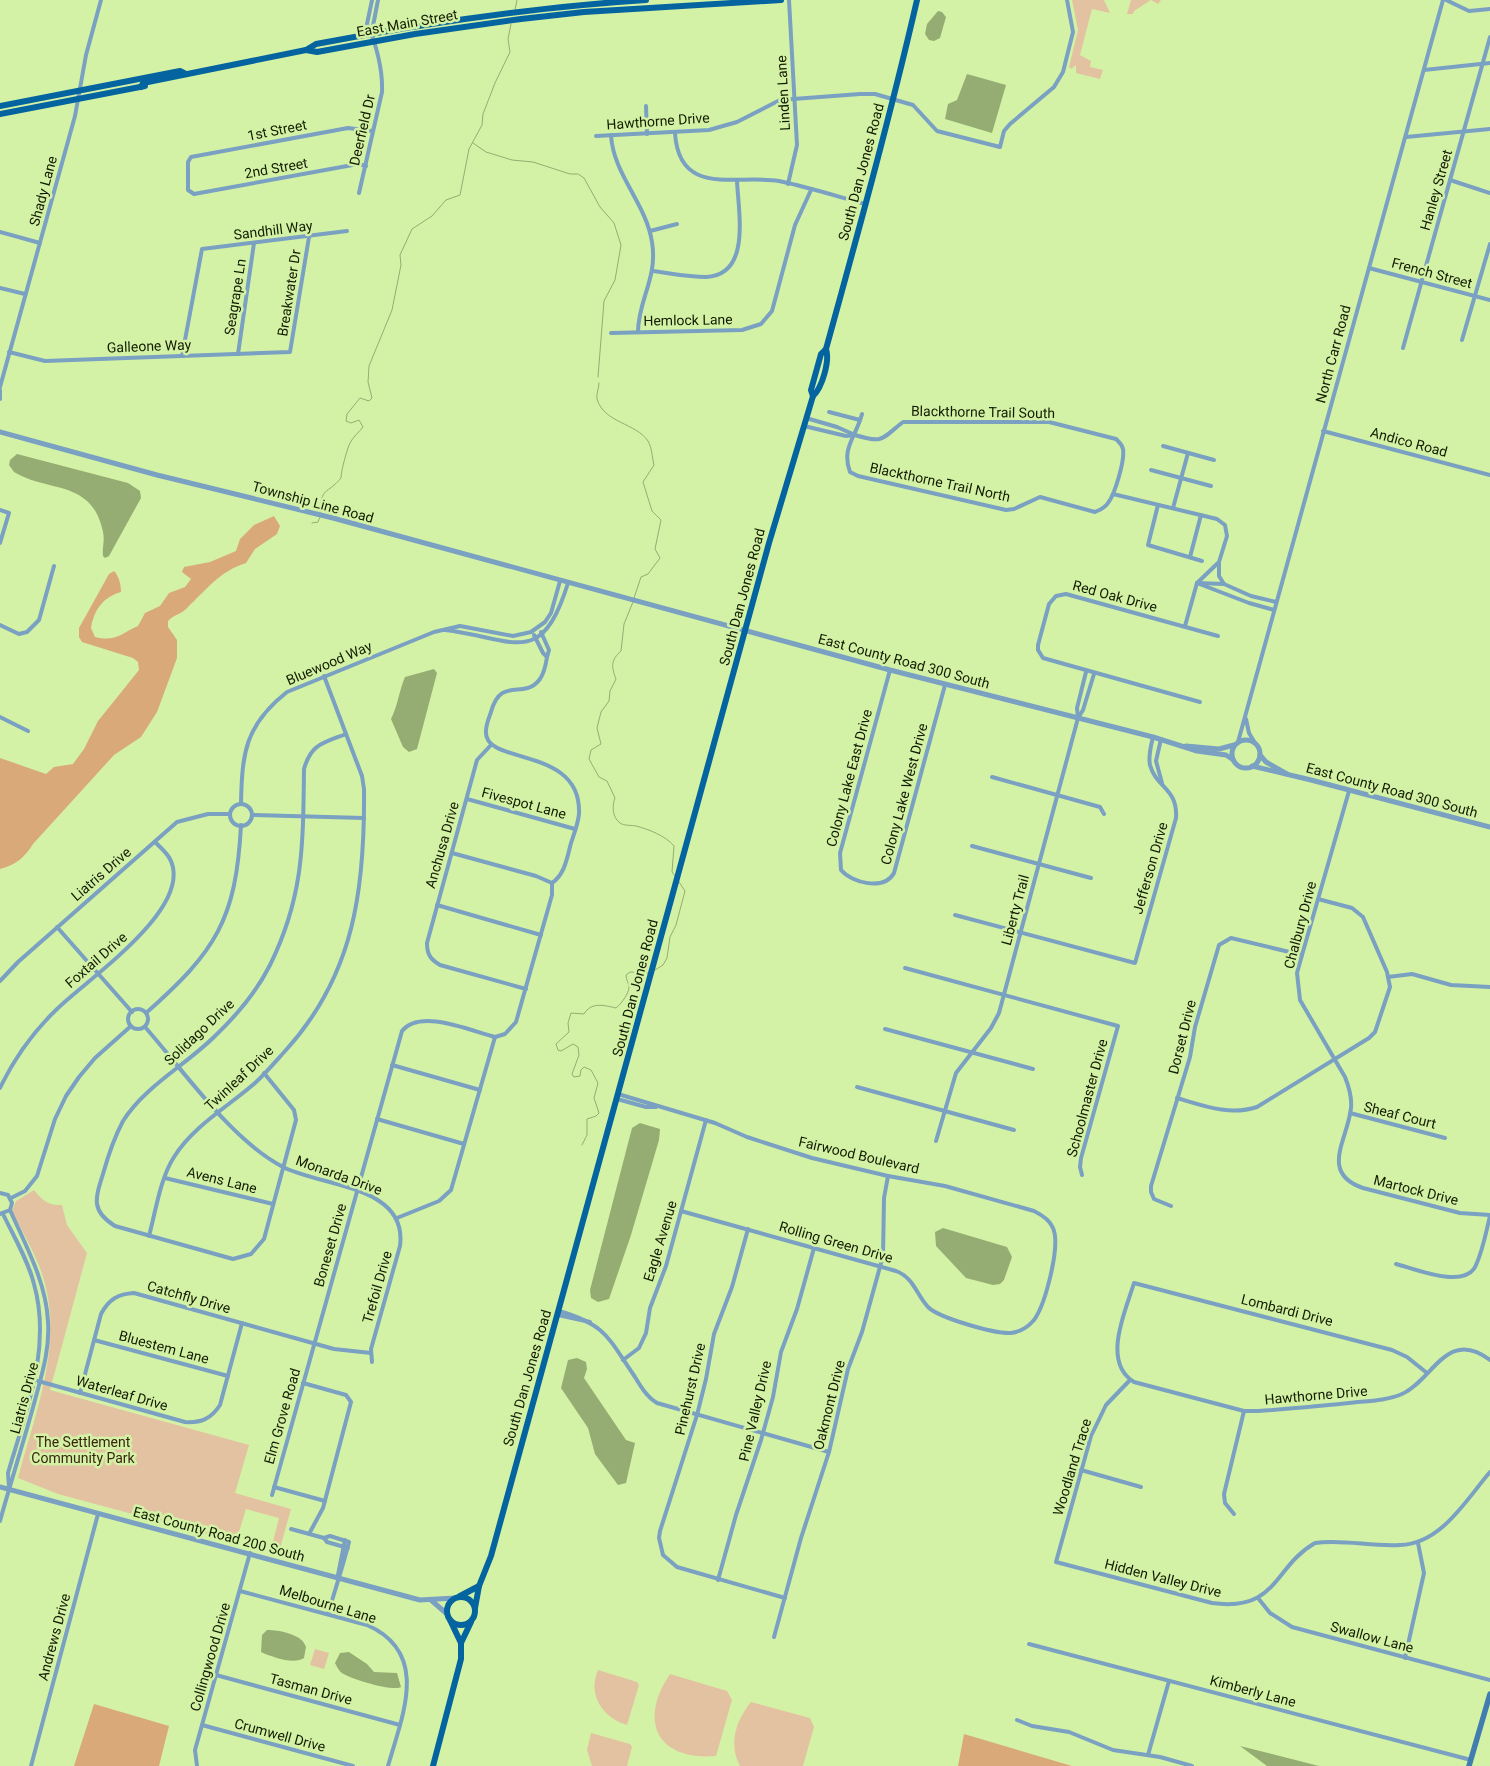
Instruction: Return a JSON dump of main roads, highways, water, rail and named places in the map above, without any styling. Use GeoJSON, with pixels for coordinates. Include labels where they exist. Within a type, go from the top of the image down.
{"type":"FeatureCollection","features":[{"type":"Feature","properties":{"kind":"main road"},"geometry":{"type":"LineString","coordinates":[[550,8],[560,0]]}},
{"type":"Feature","properties":{"kind":"main road"},"geometry":{"type":"LineString","coordinates":[[608,0],[616,2]]}},
{"type":"Feature","properties":{"kind":"main road","name":"East Main Street"},"geometry":{"type":"LineString","coordinates":[[0,106],[180,71],[186,74],[306,50],[317,52],[372,37],[504,13],[550,8],[574,3],[646,0]]}},
{"type":"Feature","properties":{"kind":"main road","name":"East Main Street"},"geometry":{"type":"LineString","coordinates":[[372,37],[575,13],[724,2],[781,0]]}},
{"type":"Feature","properties":{"kind":"main road","name":"South Dan Jones Road"},"geometry":{"type":"LineString","coordinates":[[474,1608],[479,1586],[491,1556],[745,631],[805,422],[813,396],[818,392],[826,364],[828,356],[826,349],[894,98],[917,0]]}},
{"type":"Feature","properties":{"kind":"main road"},"geometry":{"type":"LineString","coordinates":[[589,2],[591,12]]}},
{"type":"Feature","properties":{"kind":"main road"},"geometry":{"type":"LineString","coordinates":[[574,3],[575,13]]}},
{"type":"Feature","properties":{"kind":"main road"},"geometry":{"type":"LineString","coordinates":[[0,114],[141,87],[143,84],[186,74]]}},
{"type":"Feature","properties":{"kind":"main road"},"geometry":{"type":"LineString","coordinates":[[461,1643],[448,1617],[448,1604],[457,1597],[479,1586]]}},
{"type":"Feature","properties":{"kind":"main road"},"geometry":{"type":"LineString","coordinates":[[433,1766],[461,1664],[461,1643],[473,1618],[474,1608],[467,1598],[457,1597]]}},
{"type":"Feature","properties":{"kind":"main road"},"geometry":{"type":"LineString","coordinates":[[448,1617],[461,1625],[473,1618]]}},
{"type":"Feature","properties":{"kind":"main road"},"geometry":{"type":"LineString","coordinates":[[1470,1763],[1490,1694]]}},
{"type":"Feature","properties":{"kind":"waterway"},"geometry":{"type":"LineString","coordinates":[[515,10],[517,0]]}},
{"type":"Feature","properties":{"kind":"waterway"},"geometry":{"type":"LineString","coordinates":[[320,513],[323,495],[341,478],[344,460],[350,443],[363,427],[359,420],[351,423],[346,421],[347,414],[360,398],[369,401],[372,398],[368,382],[369,366],[392,310],[401,265],[400,255],[412,229],[432,216],[446,200],[460,195],[469,149],[482,125],[483,114],[510,52],[508,39],[511,24]]}},
{"type":"Feature","properties":{"kind":"waterway"},"geometry":{"type":"LineString","coordinates":[[473,143],[486,152],[512,160],[533,162],[570,174],[578,174],[584,178],[600,207],[614,223],[621,245],[615,280],[604,301],[598,377]]}},
{"type":"Feature","properties":{"kind":"waterway"},"geometry":{"type":"LineString","coordinates":[[599,383],[597,399],[601,407],[613,418],[643,435],[648,441],[654,465],[643,482],[652,511],[661,520],[655,549],[660,558],[648,574],[641,577],[634,598]]}},
{"type":"Feature","properties":{"kind":"waterway"},"geometry":{"type":"LineString","coordinates":[[312,523],[318,522],[320,517]]}},
{"type":"Feature","properties":{"kind":"waterway"},"geometry":{"type":"LineString","coordinates":[[633,602],[624,624],[621,651],[615,657],[613,664],[616,679],[610,691],[609,701],[601,712],[597,728],[601,744],[591,750],[589,759],[599,777],[607,781],[615,798],[613,811],[617,821],[624,825],[636,826],[656,833],[674,846],[672,872],[675,876]]}},
{"type":"Feature","properties":{"kind":"waterway"},"geometry":{"type":"LineString","coordinates":[[655,970],[663,965],[667,958],[670,937],[676,925],[685,891],[679,882]]}},
{"type":"Feature","properties":{"kind":"waterway"},"geometry":{"type":"LineString","coordinates":[[582,1145],[587,1135],[587,1119],[599,1113],[594,1098],[598,1083],[591,1070],[584,1067],[581,1070],[580,1076],[574,1077],[572,1074],[579,1055],[578,1047],[573,1044],[561,1051],[558,1050],[556,1044],[569,1032],[568,1023],[571,1013],[584,1014],[590,1008],[598,1005],[616,1008],[629,990],[626,975],[630,972],[649,973]]}},
{"type":"Feature","properties":{"kind":"park label","name":"The Settlement Community Park"},"geometry":{"type":"Point","coordinates":[83,1450]}}]}
